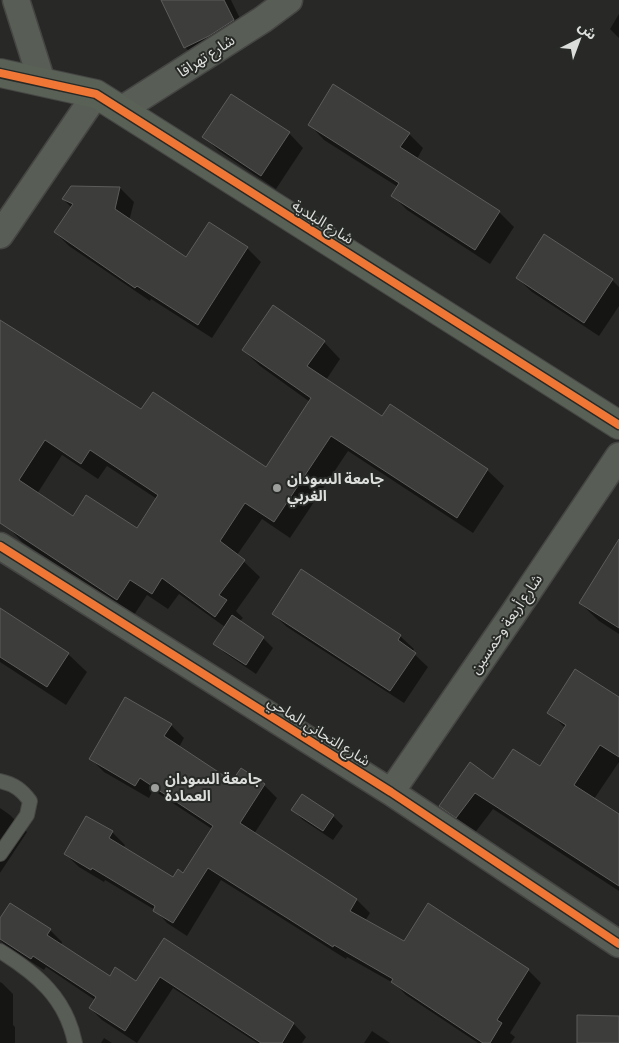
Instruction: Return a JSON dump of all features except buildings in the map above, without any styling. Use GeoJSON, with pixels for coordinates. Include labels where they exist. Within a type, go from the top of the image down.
{"type":"FeatureCollection","features":[{"type":"Feature","properties":{"kind":"street"},"geometry":{"type":"LineString","coordinates":[[16,0],[42,82]]}},
{"type":"Feature","properties":{"kind":"street","name":"شارع تهراقا"},"geometry":{"type":"LineString","coordinates":[[121,110],[262,20],[289,0]]}},
{"type":"Feature","properties":{"kind":"street","name":"شارع البلدية"},"geometry":{"type":"LineString","coordinates":[[0,73],[96,94],[619,425]]}},
{"type":"Feature","properties":{"kind":"street"},"geometry":{"type":"LineString","coordinates":[[0,235],[96,94]]}},
{"type":"Feature","properties":{"kind":"street","name":"شارع أربعة وخمسين"},"geometry":{"type":"LineString","coordinates":[[391,792],[619,456]]}},
{"type":"Feature","properties":{"kind":"street","name":"شارع التجاني الماحي"},"geometry":{"type":"LineString","coordinates":[[0,546],[391,792],[619,944]]}},
{"type":"Feature","properties":{"kind":"lane"},"geometry":{"type":"LineString","coordinates":[[0,781],[10,783],[22,790],[30,802],[26,815],[0,854]]}},
{"type":"Feature","properties":{"kind":"lane"},"geometry":{"type":"LineString","coordinates":[[0,951],[40,979],[55,996],[66,1016],[75,1043]]}},
{"type":"Feature","properties":{"kind":"cycle path"},"geometry":{"type":"LineString","coordinates":[[0,73],[96,94],[619,425]]}},
{"type":"Feature","properties":{"kind":"cycle path"},"geometry":{"type":"LineString","coordinates":[[0,546],[391,792],[619,944]]}},
{"type":"Feature","properties":{"kind":"place","name":"جامعة السودان الغربي"},"geometry":{"type":"Point","coordinates":[277,488]}},
{"type":"Feature","properties":{"kind":"place","name":"جامعة السودان العمادة"},"geometry":{"type":"Point","coordinates":[155,788]}}]}
